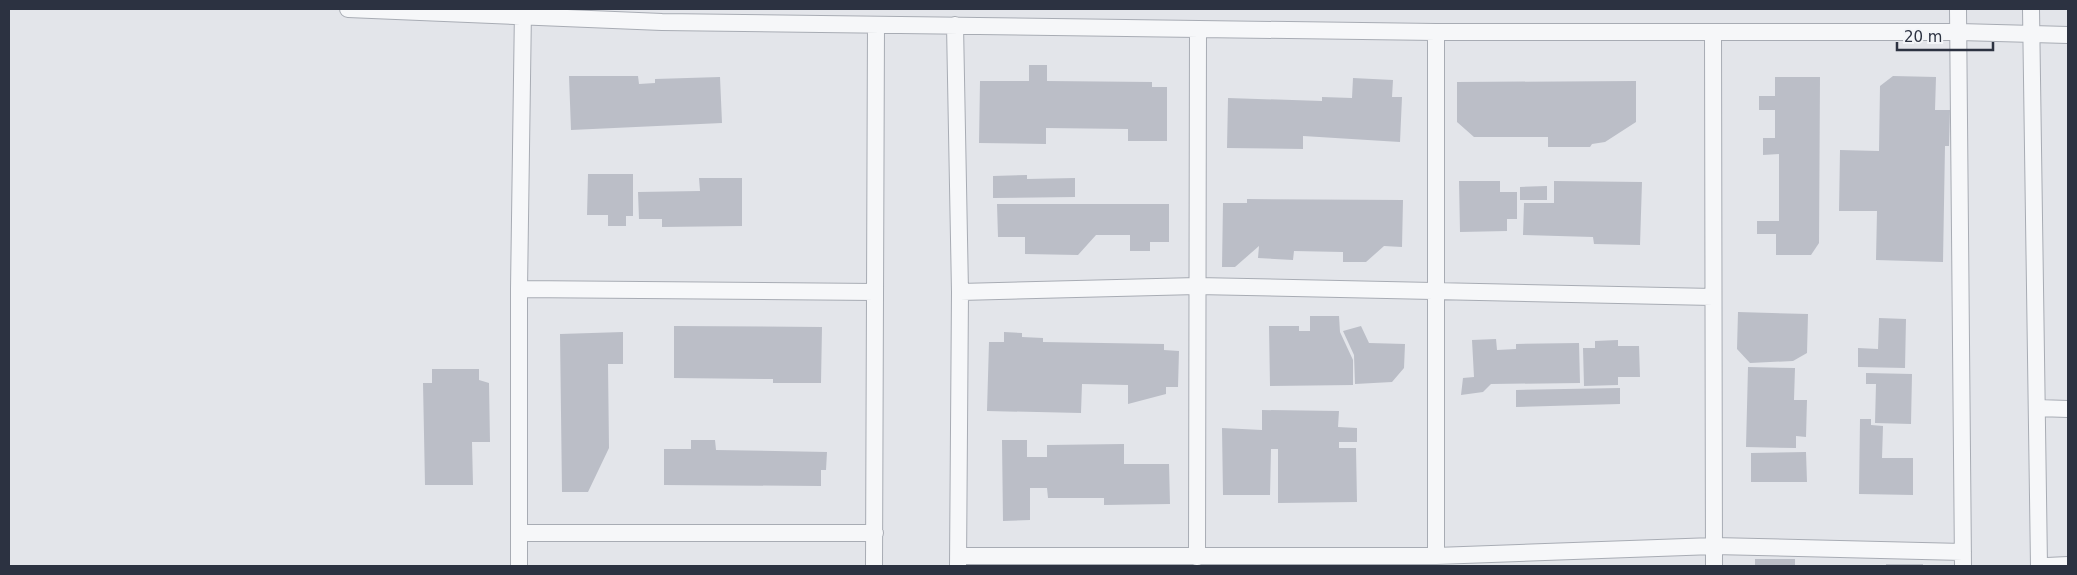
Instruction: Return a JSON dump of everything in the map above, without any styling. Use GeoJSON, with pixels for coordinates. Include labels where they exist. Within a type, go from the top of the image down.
{"type":"FeatureCollection","features":[{"type":"Feature","properties":{"kind":"lane"},"geometry":{"type":"LineString","coordinates":[[348,9],[523,13],[662,22],[769,16],[841,17],[876,25],[1436,32],[1959,32],[2068,35]]}},
{"type":"Feature","properties":{"kind":"lane"},"geometry":{"type":"LineString","coordinates":[[955,25],[960,292],[958,561],[1436,556],[1714,546],[1963,559],[1958,9]]}},
{"type":"Feature","properties":{"kind":"lane"},"geometry":{"type":"LineString","coordinates":[[2031,9],[2039,566]]}},
{"type":"Feature","properties":{"kind":"lane"},"geometry":{"type":"LineString","coordinates":[[519,566],[519,289],[523,13]]}},
{"type":"Feature","properties":{"kind":"lane"},"geometry":{"type":"LineString","coordinates":[[874,566],[876,25]]}},
{"type":"Feature","properties":{"kind":"lane"},"geometry":{"type":"LineString","coordinates":[[1197,558],[1198,29]]}},
{"type":"Feature","properties":{"kind":"lane"},"geometry":{"type":"LineString","coordinates":[[1436,32],[1436,556]]}},
{"type":"Feature","properties":{"kind":"lane"},"geometry":{"type":"LineString","coordinates":[[1713,32],[1714,566]]}},
{"type":"Feature","properties":{"kind":"lane"},"geometry":{"type":"LineString","coordinates":[[960,292],[1197,286],[1713,297]]}},
{"type":"Feature","properties":{"kind":"lane"},"geometry":{"type":"LineString","coordinates":[[519,289],[875,292]]}},
{"type":"Feature","properties":{"kind":"lane"},"geometry":{"type":"LineString","coordinates":[[2037,408],[2068,409]]}},
{"type":"Feature","properties":{"kind":"lane"},"geometry":{"type":"LineString","coordinates":[[519,534],[874,534]]}},
{"type":"Feature","properties":{"kind":"lane"},"geometry":{"type":"LineString","coordinates":[[2047,566],[2068,566]]}},
{"type":"Feature","properties":{"kind":"building"},"geometry":{"type":"Polygon","coordinates":[[[1029,65],[1047,65],[1047,81],[1152,82],[1152,87],[1167,87],[1167,141],[1128,141],[1128,129],[1046,128],[1046,144],[979,143],[980,81],[1029,81],[1029,65]]]}},
{"type":"Feature","properties":{"kind":"building"},"geometry":{"type":"Polygon","coordinates":[[[569,76],[638,76],[639,84],[655,83],[655,79],[720,77],[722,123],[571,130],[569,76]]]}},
{"type":"Feature","properties":{"kind":"building"},"geometry":{"type":"Polygon","coordinates":[[[1893,76],[1936,77],[1935,110],[1950,110],[1949,146],[1945,146],[1943,262],[1876,260],[1877,211],[1839,211],[1840,150],[1879,151],[1880,86],[1893,76]]]}},
{"type":"Feature","properties":{"kind":"building"},"geometry":{"type":"Polygon","coordinates":[[[1775,77],[1820,77],[1819,243],[1811,255],[1776,255],[1776,234],[1757,234],[1757,221],[1779,221],[1779,154],[1763,155],[1763,138],[1775,138],[1775,110],[1759,110],[1759,96],[1775,96],[1775,77]]]}},
{"type":"Feature","properties":{"kind":"building"},"geometry":{"type":"Polygon","coordinates":[[[1353,78],[1393,80],[1392,97],[1402,97],[1400,142],[1303,136],[1303,149],[1227,148],[1228,98],[1322,101],[1322,97],[1352,98],[1353,78]]]}},
{"type":"Feature","properties":{"kind":"building"},"geometry":{"type":"Polygon","coordinates":[[[1636,81],[1636,122],[1605,142],[1592,144],[1590,147],[1548,147],[1548,137],[1474,137],[1457,122],[1457,82],[1636,81]]]}},
{"type":"Feature","properties":{"kind":"building"},"geometry":{"type":"Polygon","coordinates":[[[588,174],[633,174],[633,216],[626,216],[626,226],[608,226],[608,215],[587,215],[588,174]]]}},
{"type":"Feature","properties":{"kind":"building"},"geometry":{"type":"Polygon","coordinates":[[[1027,175],[1027,179],[1075,178],[1075,197],[993,198],[993,176],[1027,175]]]}},
{"type":"Feature","properties":{"kind":"building"},"geometry":{"type":"Polygon","coordinates":[[[699,178],[742,178],[742,226],[662,227],[662,219],[639,219],[638,192],[700,191],[699,178]]]}},
{"type":"Feature","properties":{"kind":"building"},"geometry":{"type":"Polygon","coordinates":[[[1459,181],[1500,181],[1500,192],[1517,192],[1517,219],[1507,219],[1507,231],[1460,232],[1459,181]]]}},
{"type":"Feature","properties":{"kind":"building"},"geometry":{"type":"Polygon","coordinates":[[[1554,181],[1642,182],[1640,245],[1594,244],[1593,237],[1523,235],[1524,203],[1554,203],[1554,181]]]}},
{"type":"Feature","properties":{"kind":"building"},"geometry":{"type":"Polygon","coordinates":[[[1547,186],[1547,200],[1520,200],[1520,187],[1547,186]]]}},
{"type":"Feature","properties":{"kind":"building"},"geometry":{"type":"Polygon","coordinates":[[[1247,199],[1403,200],[1402,247],[1384,246],[1366,262],[1343,262],[1343,252],[1294,251],[1293,260],[1258,258],[1259,246],[1235,267],[1222,267],[1223,203],[1247,203],[1247,199]]]}},
{"type":"Feature","properties":{"kind":"building"},"geometry":{"type":"Polygon","coordinates":[[[997,204],[1169,204],[1169,242],[1150,242],[1150,251],[1130,251],[1130,235],[1096,235],[1078,255],[1025,254],[1025,237],[998,237],[997,204]]]}},
{"type":"Feature","properties":{"kind":"building"},"geometry":{"type":"Polygon","coordinates":[[[1738,312],[1808,314],[1807,353],[1793,361],[1750,363],[1737,349],[1738,312]]]}},
{"type":"Feature","properties":{"kind":"building"},"geometry":{"type":"Polygon","coordinates":[[[1310,316],[1339,316],[1340,332],[1353,360],[1353,385],[1270,386],[1269,326],[1299,326],[1299,331],[1310,331],[1310,316]]]}},
{"type":"Feature","properties":{"kind":"building"},"geometry":{"type":"Polygon","coordinates":[[[1879,318],[1906,319],[1905,368],[1858,367],[1858,348],[1878,349],[1879,318]]]}},
{"type":"Feature","properties":{"kind":"building"},"geometry":{"type":"Polygon","coordinates":[[[674,326],[822,327],[821,383],[773,383],[773,379],[674,378],[674,326]]]}},
{"type":"Feature","properties":{"kind":"building"},"geometry":{"type":"Polygon","coordinates":[[[1361,326],[1369,343],[1405,344],[1404,368],[1392,382],[1355,384],[1354,355],[1343,331],[1361,326]]]}},
{"type":"Feature","properties":{"kind":"building"},"geometry":{"type":"Polygon","coordinates":[[[623,332],[623,364],[608,364],[609,448],[588,492],[562,492],[560,334],[623,332]]]}},
{"type":"Feature","properties":{"kind":"building"},"geometry":{"type":"Polygon","coordinates":[[[1004,332],[1022,333],[1022,337],[1043,338],[1043,342],[1164,344],[1164,350],[1179,351],[1178,387],[1166,387],[1166,394],[1128,404],[1128,385],[1082,384],[1081,413],[987,411],[989,342],[1004,342],[1004,332]]]}},
{"type":"Feature","properties":{"kind":"building"},"geometry":{"type":"Polygon","coordinates":[[[1496,339],[1497,350],[1516,349],[1516,344],[1579,343],[1580,383],[1491,384],[1483,392],[1461,395],[1463,378],[1474,377],[1472,340],[1496,339]]]}},
{"type":"Feature","properties":{"kind":"building"},"geometry":{"type":"Polygon","coordinates":[[[1618,340],[1618,346],[1639,346],[1640,377],[1618,377],[1618,385],[1584,386],[1583,348],[1595,348],[1595,341],[1618,340]]]}},
{"type":"Feature","properties":{"kind":"building"},"geometry":{"type":"Polygon","coordinates":[[[1748,367],[1795,368],[1794,400],[1807,400],[1806,437],[1796,436],[1796,448],[1746,447],[1748,367]]]}},
{"type":"Feature","properties":{"kind":"building"},"geometry":{"type":"Polygon","coordinates":[[[432,369],[479,369],[479,380],[489,383],[490,442],[472,442],[473,485],[425,485],[423,383],[432,383],[432,369]]]}},
{"type":"Feature","properties":{"kind":"building"},"geometry":{"type":"Polygon","coordinates":[[[1866,373],[1912,374],[1911,424],[1875,423],[1876,384],[1866,384],[1866,373]]]}},
{"type":"Feature","properties":{"kind":"building"},"geometry":{"type":"Polygon","coordinates":[[[1620,388],[1620,404],[1516,407],[1516,390],[1620,388]]]}},
{"type":"Feature","properties":{"kind":"building"},"geometry":{"type":"Polygon","coordinates":[[[1262,410],[1339,411],[1338,427],[1357,428],[1357,442],[1339,442],[1339,448],[1356,448],[1357,502],[1278,503],[1278,449],[1271,449],[1270,495],[1223,495],[1222,428],[1262,430],[1262,410]]]}},
{"type":"Feature","properties":{"kind":"building"},"geometry":{"type":"Polygon","coordinates":[[[1860,419],[1871,419],[1871,425],[1883,426],[1882,458],[1913,458],[1913,495],[1859,494],[1860,419]]]}},
{"type":"Feature","properties":{"kind":"building"},"geometry":{"type":"Polygon","coordinates":[[[691,440],[715,440],[716,450],[827,452],[826,470],[821,470],[821,486],[664,485],[664,449],[691,449],[691,440]]]}},
{"type":"Feature","properties":{"kind":"building"},"geometry":{"type":"Polygon","coordinates":[[[1002,440],[1027,440],[1027,457],[1047,457],[1047,445],[1124,444],[1124,464],[1169,464],[1170,504],[1104,505],[1104,498],[1048,498],[1047,488],[1030,488],[1030,520],[1003,521],[1002,440]]]}},
{"type":"Feature","properties":{"kind":"building"},"geometry":{"type":"Polygon","coordinates":[[[1806,452],[1807,482],[1751,482],[1751,453],[1806,452]]]}},
{"type":"Feature","properties":{"kind":"building"},"geometry":{"type":"Polygon","coordinates":[[[1755,559],[1795,559],[1795,566],[1755,566],[1755,559]]]}},
{"type":"Feature","properties":{"kind":"building"},"geometry":{"type":"Polygon","coordinates":[[[1886,564],[1923,564],[1923,566],[1886,566],[1886,564]]]}}]}
